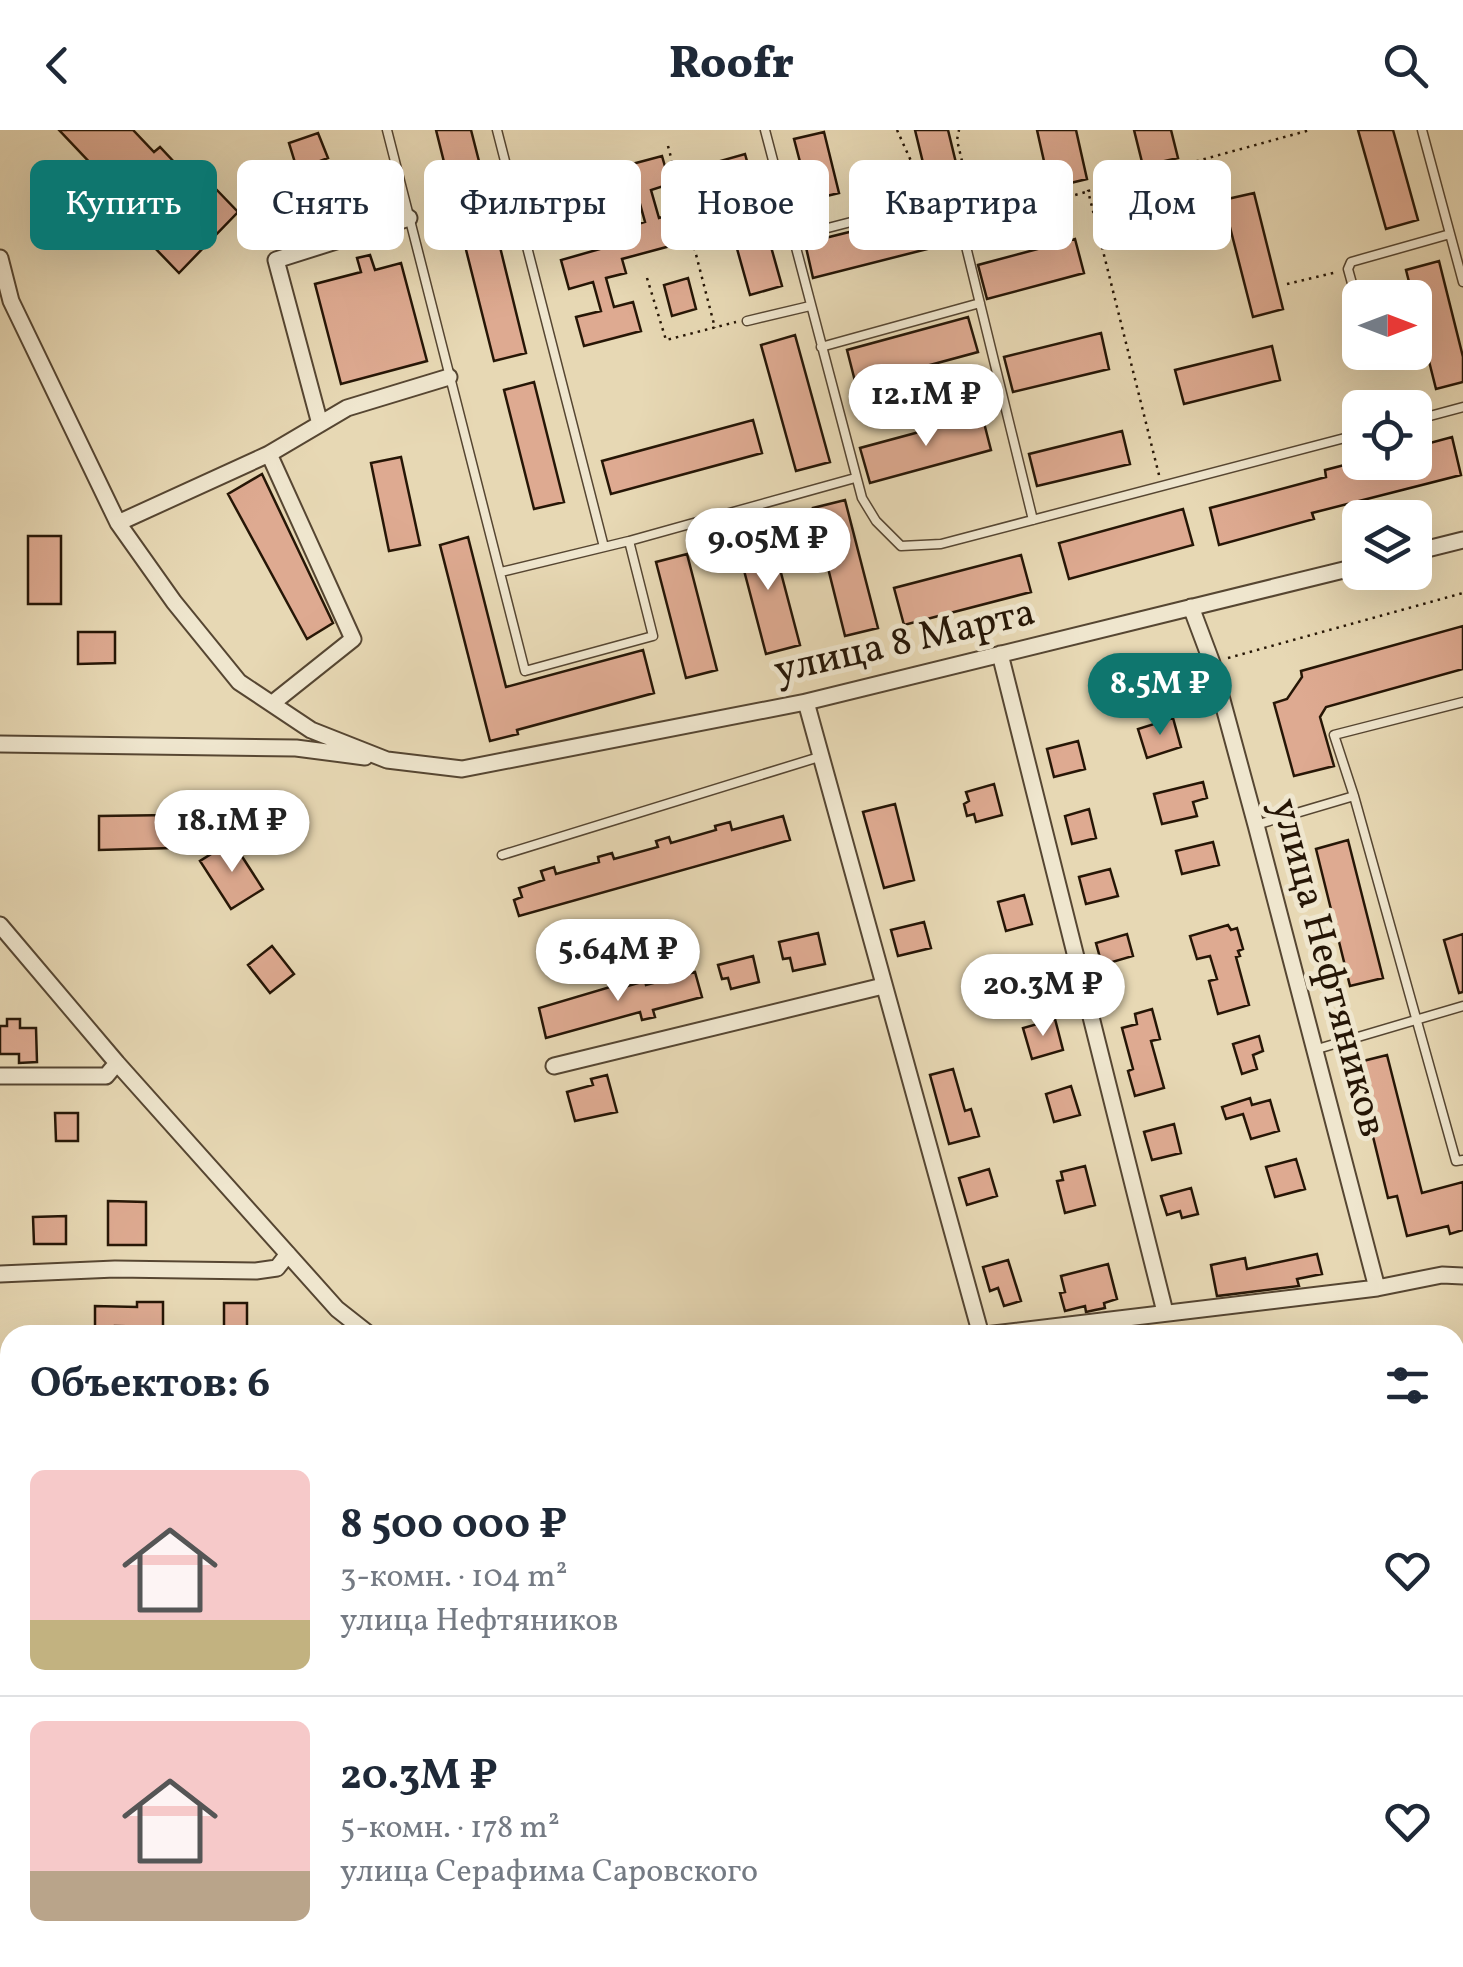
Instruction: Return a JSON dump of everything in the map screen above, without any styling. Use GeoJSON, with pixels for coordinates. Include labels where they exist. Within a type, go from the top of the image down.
{"type":"FeatureCollection","features":[{"type":"Feature","properties":{"kind":"street"},"geometry":{"type":"LineString","coordinates":[[320,424],[276,260],[409,218]]}},
{"type":"Feature","properties":{"kind":"street"},"geometry":{"type":"LineString","coordinates":[[0,258],[6,303],[118,523],[174,602],[239,682],[311,730],[387,760]]}},
{"type":"Feature","properties":{"kind":"street"},"geometry":{"type":"LineString","coordinates":[[118,523],[269,454],[347,408],[449,376]]}},
{"type":"Feature","properties":{"kind":"street"},"geometry":{"type":"LineString","coordinates":[[269,454],[353,639],[274,702]]}},
{"type":"Feature","properties":{"kind":"street"},"geometry":{"type":"LineString","coordinates":[[1432,548],[1463,540]]}},
{"type":"Feature","properties":{"kind":"street","name":"улица 8 Марта"},"geometry":{"type":"LineString","coordinates":[[387,760],[462,768],[806,702],[1342,570]]}},
{"type":"Feature","properties":{"kind":"street","name":"улица Нефтяников"},"geometry":{"type":"LineString","coordinates":[[1191,607],[1212,663],[1377,1288]]}},
{"type":"Feature","properties":{"kind":"street"},"geometry":{"type":"LineString","coordinates":[[1000,654],[1165,1312]]}},
{"type":"Feature","properties":{"kind":"street"},"geometry":{"type":"LineString","coordinates":[[806,702],[979,1325]]}},
{"type":"Feature","properties":{"kind":"street"},"geometry":{"type":"LineString","coordinates":[[0,744],[277,748],[387,760]]}},
{"type":"Feature","properties":{"kind":"street"},"geometry":{"type":"LineString","coordinates":[[0,925],[117,1063],[337,1309],[357,1325]]}},
{"type":"Feature","properties":{"kind":"street"},"geometry":{"type":"LineString","coordinates":[[554,1066],[883,986]]}},
{"type":"Feature","properties":{"kind":"street"},"geometry":{"type":"LineString","coordinates":[[0,1076],[106,1076],[117,1063]]}},
{"type":"Feature","properties":{"kind":"street"},"geometry":{"type":"LineString","coordinates":[[0,1274],[115,1269],[256,1271],[277,1268],[288,1254]]}},
{"type":"Feature","properties":{"kind":"street"},"geometry":{"type":"LineString","coordinates":[[1065,1325],[1377,1288],[1442,1275],[1463,1276]]}},
{"type":"Feature","properties":{"kind":"street"},"geometry":{"type":"LineString","coordinates":[[1123,1318],[1125,1325]]}},
{"type":"Feature","properties":{"kind":"lane"},"geometry":{"type":"LineString","coordinates":[[387,130],[525,671],[653,636],[629,541]]}},
{"type":"Feature","properties":{"kind":"lane"},"geometry":{"type":"LineString","coordinates":[[496,130],[604,547]]}},
{"type":"Feature","properties":{"kind":"lane"},"geometry":{"type":"LineString","coordinates":[[765,130],[772,160]]}},
{"type":"Feature","properties":{"kind":"lane"},"geometry":{"type":"LineString","coordinates":[[1422,130],[1450,234],[1458,243],[1463,282]]}},
{"type":"Feature","properties":{"kind":"lane"},"geometry":{"type":"LineString","coordinates":[[1351,280],[1350,262],[1450,234]]}},
{"type":"Feature","properties":{"kind":"lane"},"geometry":{"type":"LineString","coordinates":[[795,250],[862,498],[876,521],[901,546],[941,544],[1342,439]]}},
{"type":"Feature","properties":{"kind":"lane"},"geometry":{"type":"LineString","coordinates":[[967,250],[1033,520]]}},
{"type":"Feature","properties":{"kind":"lane"},"geometry":{"type":"LineString","coordinates":[[821,347],[980,303]]}},
{"type":"Feature","properties":{"kind":"lane"},"geometry":{"type":"LineString","coordinates":[[742,322],[810,306]]}},
{"type":"Feature","properties":{"kind":"lane"},"geometry":{"type":"LineString","coordinates":[[1432,416],[1463,408]]}},
{"type":"Feature","properties":{"kind":"lane"},"geometry":{"type":"LineString","coordinates":[[501,572],[855,478]]}},
{"type":"Feature","properties":{"kind":"lane"},"geometry":{"type":"LineString","coordinates":[[1463,702],[1334,734],[1456,1161],[1463,1160]]}},
{"type":"Feature","properties":{"kind":"lane"},"geometry":{"type":"LineString","coordinates":[[502,855],[819,757]]}},
{"type":"Feature","properties":{"kind":"lane"},"geometry":{"type":"LineString","coordinates":[[1256,825],[1354,796]]}},
{"type":"Feature","properties":{"kind":"lane"},"geometry":{"type":"LineString","coordinates":[[1314,1050],[1463,1006]]}},
{"type":"Feature","properties":{"kind":"path"},"geometry":{"type":"LineString","coordinates":[[898,130],[911,160]]}},
{"type":"Feature","properties":{"kind":"path"},"geometry":{"type":"LineString","coordinates":[[959,130],[962,160]]}},
{"type":"Feature","properties":{"kind":"path"},"geometry":{"type":"LineString","coordinates":[[1073,195],[1310,130]]}},
{"type":"Feature","properties":{"kind":"path"},"geometry":{"type":"LineString","coordinates":[[668,146],[715,328]]}},
{"type":"Feature","properties":{"kind":"path"},"geometry":{"type":"LineString","coordinates":[[1088,191],[1162,486]]}},
{"type":"Feature","properties":{"kind":"path"},"geometry":{"type":"LineString","coordinates":[[1287,284],[1348,269]]}},
{"type":"Feature","properties":{"kind":"path"},"geometry":{"type":"LineString","coordinates":[[647,278],[666,340],[742,322]]}},
{"type":"Feature","properties":{"kind":"path"},"geometry":{"type":"LineString","coordinates":[[1212,663],[1463,593]]}},
{"type":"Feature","properties":{"kind":"building"},"geometry":{"type":"Polygon","coordinates":[[[59,130],[133,130],[154,152],[160,147],[172,160],[87,160],[59,130]]]}},
{"type":"Feature","properties":{"kind":"building"},"geometry":{"type":"Polygon","coordinates":[[[436,130],[471,130],[479,160],[444,160],[436,130]]]}},
{"type":"Feature","properties":{"kind":"building"},"geometry":{"type":"Polygon","coordinates":[[[915,130],[948,130],[955,160],[922,160],[915,130]]]}},
{"type":"Feature","properties":{"kind":"building"},"geometry":{"type":"Polygon","coordinates":[[[1037,130],[1076,130],[1087,179],[1073,182],[1073,160],[1044,160],[1037,130]]]}},
{"type":"Feature","properties":{"kind":"building"},"geometry":{"type":"Polygon","coordinates":[[[1134,130],[1171,130],[1178,158],[1142,160],[1134,130]]]}},
{"type":"Feature","properties":{"kind":"building"},"geometry":{"type":"Polygon","coordinates":[[[1358,130],[1393,130],[1418,220],[1386,229],[1358,130]]]}},
{"type":"Feature","properties":{"kind":"building"},"geometry":{"type":"Polygon","coordinates":[[[824,132],[839,193],[829,195],[829,160],[800,160],[794,139],[824,132]]]}},
{"type":"Feature","properties":{"kind":"building"},"geometry":{"type":"Polygon","coordinates":[[[318,133],[328,158],[294,160],[289,143],[318,133]]]}},
{"type":"Feature","properties":{"kind":"building"},"geometry":{"type":"Polygon","coordinates":[[[745,154],[747,160],[724,160],[745,154]]]}},
{"type":"Feature","properties":{"kind":"building"},"geometry":{"type":"Polygon","coordinates":[[[662,156],[663,160],[661,187],[651,190],[661,217],[661,248],[622,259],[626,273],[606,278],[614,307],[633,302],[641,331],[584,346],[576,317],[601,311],[593,282],[569,289],[561,260],[597,250],[641,250],[641,223],[645,222],[641,208],[641,162],[662,156]]]}},
{"type":"Feature","properties":{"kind":"building"},"geometry":{"type":"Polygon","coordinates":[[[217,190],[237,211],[217,234],[217,190]]]}},
{"type":"Feature","properties":{"kind":"building"},"geometry":{"type":"Polygon","coordinates":[[[1254,193],[1283,309],[1253,317],[1231,231],[1231,198],[1254,193]]]}},
{"type":"Feature","properties":{"kind":"building"},"geometry":{"type":"Polygon","coordinates":[[[849,232],[849,250],[923,250],[813,278],[807,250],[829,250],[829,237],[849,232]]]}},
{"type":"Feature","properties":{"kind":"building"},"geometry":{"type":"Polygon","coordinates":[[[1073,240],[1084,273],[987,299],[978,265],[1034,250],[1073,250],[1073,240]]]}},
{"type":"Feature","properties":{"kind":"building"},"geometry":{"type":"Polygon","coordinates":[[[157,250],[201,250],[179,273],[157,250]]]}},
{"type":"Feature","properties":{"kind":"building"},"geometry":{"type":"Polygon","coordinates":[[[466,250],[501,250],[526,353],[494,361],[466,250]]]}},
{"type":"Feature","properties":{"kind":"building"},"geometry":{"type":"Polygon","coordinates":[[[737,250],[772,250],[782,286],[750,295],[737,250]]]}},
{"type":"Feature","properties":{"kind":"building"},"geometry":{"type":"Polygon","coordinates":[[[370,255],[375,270],[401,263],[427,361],[341,384],[315,284],[361,272],[357,258],[370,255]]]}},
{"type":"Feature","properties":{"kind":"building"},"geometry":{"type":"Polygon","coordinates":[[[1439,261],[1463,357],[1463,382],[1436,389],[1431,370],[1432,280],[1409,280],[1406,270],[1439,261]]]}},
{"type":"Feature","properties":{"kind":"building"},"geometry":{"type":"Polygon","coordinates":[[[688,278],[696,309],[672,316],[664,285],[688,278]]]}},
{"type":"Feature","properties":{"kind":"building"},"geometry":{"type":"Polygon","coordinates":[[[968,317],[978,352],[856,385],[847,350],[968,317]]]}},
{"type":"Feature","properties":{"kind":"building"},"geometry":{"type":"Polygon","coordinates":[[[1101,333],[1109,369],[1013,392],[1004,357],[1101,333]]]}},
{"type":"Feature","properties":{"kind":"building"},"geometry":{"type":"Polygon","coordinates":[[[795,335],[830,462],[796,471],[761,345],[795,335]]]}},
{"type":"Feature","properties":{"kind":"building"},"geometry":{"type":"Polygon","coordinates":[[[1272,346],[1280,380],[1184,404],[1175,370],[1272,346]]]}},
{"type":"Feature","properties":{"kind":"building"},"geometry":{"type":"Polygon","coordinates":[[[534,382],[564,502],[534,509],[504,390],[534,382]]]}},
{"type":"Feature","properties":{"kind":"building"},"geometry":{"type":"Polygon","coordinates":[[[982,415],[991,450],[870,483],[860,448],[982,415]]]}},
{"type":"Feature","properties":{"kind":"building"},"geometry":{"type":"Polygon","coordinates":[[[753,420],[762,453],[611,494],[602,461],[753,420]]]}},
{"type":"Feature","properties":{"kind":"building"},"geometry":{"type":"Polygon","coordinates":[[[1122,431],[1130,464],[1037,486],[1029,454],[1122,431]]]}},
{"type":"Feature","properties":{"kind":"building"},"geometry":{"type":"Polygon","coordinates":[[[1452,437],[1461,475],[1363,500],[1342,500],[1342,505],[1312,513],[1314,519],[1219,545],[1210,508],[1326,477],[1325,470],[1342,466],[1342,480],[1432,480],[1432,442],[1452,437]]]}},
{"type":"Feature","properties":{"kind":"building"},"geometry":{"type":"Polygon","coordinates":[[[401,457],[420,545],[389,551],[371,463],[401,457]]]}},
{"type":"Feature","properties":{"kind":"building"},"geometry":{"type":"Polygon","coordinates":[[[262,474],[333,623],[307,639],[228,494],[262,474]]]}},
{"type":"Feature","properties":{"kind":"building"},"geometry":{"type":"Polygon","coordinates":[[[845,500],[878,628],[845,636],[813,508],[845,500]]]}},
{"type":"Feature","properties":{"kind":"building"},"geometry":{"type":"Polygon","coordinates":[[[1183,509],[1193,545],[1069,579],[1059,543],[1183,509]]]}},
{"type":"Feature","properties":{"kind":"building"},"geometry":{"type":"Polygon","coordinates":[[[770,531],[800,645],[766,654],[736,540],[770,531]]]}},
{"type":"Feature","properties":{"kind":"building"},"geometry":{"type":"Polygon","coordinates":[[[28,536],[61,536],[61,604],[28,604],[28,536]]]}},
{"type":"Feature","properties":{"kind":"building"},"geometry":{"type":"Polygon","coordinates":[[[468,537],[506,687],[643,650],[654,693],[490,741],[440,545],[468,537]]]}},
{"type":"Feature","properties":{"kind":"building"},"geometry":{"type":"Polygon","coordinates":[[[687,554],[717,670],[686,678],[656,562],[687,554]]]}},
{"type":"Feature","properties":{"kind":"building"},"geometry":{"type":"Polygon","coordinates":[[[1021,555],[1031,592],[904,625],[894,588],[1021,555]]]}},
{"type":"Feature","properties":{"kind":"building"},"geometry":{"type":"Polygon","coordinates":[[[1463,626],[1463,669],[1326,707],[1320,717],[1334,766],[1294,776],[1274,703],[1287,699],[1302,677],[1301,671],[1463,626]]]}},
{"type":"Feature","properties":{"kind":"building"},"geometry":{"type":"Polygon","coordinates":[[[78,632],[115,632],[115,663],[78,664],[78,632]]]}},
{"type":"Feature","properties":{"kind":"building"},"geometry":{"type":"Polygon","coordinates":[[[1173,718],[1181,747],[1147,758],[1138,729],[1173,718]]]}},
{"type":"Feature","properties":{"kind":"building"},"geometry":{"type":"Polygon","coordinates":[[[1078,741],[1085,769],[1054,777],[1047,749],[1078,741]]]}},
{"type":"Feature","properties":{"kind":"building"},"geometry":{"type":"Polygon","coordinates":[[[1203,782],[1207,798],[1193,802],[1197,816],[1162,824],[1154,794],[1203,782]]]}},
{"type":"Feature","properties":{"kind":"building"},"geometry":{"type":"Polygon","coordinates":[[[994,784],[1002,815],[976,822],[974,814],[967,816],[966,792],[994,784]]]}},
{"type":"Feature","properties":{"kind":"building"},"geometry":{"type":"Polygon","coordinates":[[[895,804],[914,880],[884,888],[863,812],[895,804]]]}},
{"type":"Feature","properties":{"kind":"building"},"geometry":{"type":"Polygon","coordinates":[[[1089,809],[1096,838],[1072,844],[1065,816],[1089,809]]]}},
{"type":"Feature","properties":{"kind":"building"},"geometry":{"type":"Polygon","coordinates":[[[171,815],[172,848],[99,850],[99,816],[171,815]]]}},
{"type":"Feature","properties":{"kind":"building"},"geometry":{"type":"Polygon","coordinates":[[[783,816],[790,840],[519,916],[514,900],[522,897],[519,888],[544,880],[541,871],[554,867],[556,874],[599,862],[598,857],[612,853],[614,859],[658,847],[656,841],[669,837],[671,843],[730,822],[732,830],[783,816]]]}},
{"type":"Feature","properties":{"kind":"building"},"geometry":{"type":"Polygon","coordinates":[[[1348,840],[1383,978],[1350,986],[1316,849],[1348,840]]]}},
{"type":"Feature","properties":{"kind":"building"},"geometry":{"type":"Polygon","coordinates":[[[232,841],[263,889],[231,909],[200,861],[232,841]]]}},
{"type":"Feature","properties":{"kind":"building"},"geometry":{"type":"Polygon","coordinates":[[[1213,842],[1219,865],[1182,874],[1176,851],[1213,842]]]}},
{"type":"Feature","properties":{"kind":"building"},"geometry":{"type":"Polygon","coordinates":[[[1110,869],[1118,896],[1086,904],[1079,877],[1110,869]]]}},
{"type":"Feature","properties":{"kind":"building"},"geometry":{"type":"Polygon","coordinates":[[[1024,895],[1032,924],[1006,931],[998,902],[1024,895]]]}},
{"type":"Feature","properties":{"kind":"building"},"geometry":{"type":"Polygon","coordinates":[[[924,922],[931,948],[898,956],[891,930],[924,922]]]}},
{"type":"Feature","properties":{"kind":"building"},"geometry":{"type":"Polygon","coordinates":[[[1228,925],[1231,930],[1237,928],[1243,949],[1236,957],[1249,1005],[1218,1014],[1209,981],[1217,979],[1210,956],[1197,959],[1190,936],[1228,925]]]}},
{"type":"Feature","properties":{"kind":"building"},"geometry":{"type":"Polygon","coordinates":[[[818,933],[825,964],[793,971],[790,958],[783,959],[779,942],[818,933]]]}},
{"type":"Feature","properties":{"kind":"building"},"geometry":{"type":"Polygon","coordinates":[[[1127,934],[1133,956],[1102,965],[1096,943],[1127,934]]]}},
{"type":"Feature","properties":{"kind":"building"},"geometry":{"type":"Polygon","coordinates":[[[1463,934],[1463,992],[1459,993],[1444,940],[1463,934]]]}},
{"type":"Feature","properties":{"kind":"building"},"geometry":{"type":"Polygon","coordinates":[[[272,946],[294,974],[270,993],[248,965],[272,946]]]}},
{"type":"Feature","properties":{"kind":"building"},"geometry":{"type":"Polygon","coordinates":[[[753,956],[759,982],[731,989],[728,978],[722,979],[718,965],[753,956]]]}},
{"type":"Feature","properties":{"kind":"building"},"geometry":{"type":"Polygon","coordinates":[[[1038,962],[1046,987],[1018,995],[1010,970],[1038,962]]]}},
{"type":"Feature","properties":{"kind":"building"},"geometry":{"type":"Polygon","coordinates":[[[695,972],[702,997],[653,1010],[655,1017],[642,1020],[640,1012],[546,1038],[539,1008],[620,984],[621,988],[645,981],[646,985],[695,972]]]}},
{"type":"Feature","properties":{"kind":"building"},"geometry":{"type":"Polygon","coordinates":[[[1152,1009],[1160,1039],[1151,1041],[1164,1088],[1135,1096],[1128,1071],[1133,1069],[1122,1028],[1137,1024],[1135,1014],[1152,1009]]]}},
{"type":"Feature","properties":{"kind":"building"},"geometry":{"type":"Polygon","coordinates":[[[7,1019],[20,1019],[20,1028],[36,1028],[37,1062],[19,1063],[19,1054],[0,1054],[0,1026],[7,1026],[7,1019]]]}},
{"type":"Feature","properties":{"kind":"building"},"geometry":{"type":"Polygon","coordinates":[[[1055,1019],[1063,1050],[1032,1059],[1023,1028],[1055,1019]]]}},
{"type":"Feature","properties":{"kind":"building"},"geometry":{"type":"Polygon","coordinates":[[[1259,1036],[1263,1051],[1253,1055],[1257,1069],[1242,1074],[1233,1044],[1259,1036]]]}},
{"type":"Feature","properties":{"kind":"building"},"geometry":{"type":"Polygon","coordinates":[[[1387,1055],[1422,1193],[1463,1182],[1463,1230],[1450,1234],[1448,1226],[1407,1236],[1397,1196],[1388,1198],[1355,1063],[1387,1055]]]}},
{"type":"Feature","properties":{"kind":"building"},"geometry":{"type":"Polygon","coordinates":[[[953,1069],[965,1111],[971,1109],[979,1136],[949,1144],[930,1075],[953,1069]]]}},
{"type":"Feature","properties":{"kind":"building"},"geometry":{"type":"Polygon","coordinates":[[[607,1075],[617,1112],[575,1121],[567,1092],[593,1085],[591,1079],[607,1075]]]}},
{"type":"Feature","properties":{"kind":"building"},"geometry":{"type":"Polygon","coordinates":[[[1071,1086],[1080,1115],[1054,1122],[1046,1094],[1071,1086]]]}},
{"type":"Feature","properties":{"kind":"building"},"geometry":{"type":"Polygon","coordinates":[[[1250,1098],[1252,1105],[1270,1100],[1279,1131],[1251,1139],[1243,1114],[1226,1119],[1222,1107],[1250,1098]]]}},
{"type":"Feature","properties":{"kind":"building"},"geometry":{"type":"Polygon","coordinates":[[[55,1113],[78,1113],[78,1141],[56,1141],[55,1113]]]}},
{"type":"Feature","properties":{"kind":"building"},"geometry":{"type":"Polygon","coordinates":[[[1174,1124],[1181,1153],[1152,1160],[1144,1132],[1174,1124]]]}},
{"type":"Feature","properties":{"kind":"building"},"geometry":{"type":"Polygon","coordinates":[[[1296,1159],[1305,1189],[1275,1197],[1266,1167],[1296,1159]]]}},
{"type":"Feature","properties":{"kind":"building"},"geometry":{"type":"Polygon","coordinates":[[[1085,1166],[1095,1205],[1065,1213],[1057,1181],[1063,1180],[1061,1172],[1085,1166]]]}},
{"type":"Feature","properties":{"kind":"building"},"geometry":{"type":"Polygon","coordinates":[[[989,1169],[997,1196],[967,1205],[959,1178],[989,1169]]]}},
{"type":"Feature","properties":{"kind":"building"},"geometry":{"type":"Polygon","coordinates":[[[1191,1188],[1198,1214],[1182,1218],[1180,1211],[1167,1215],[1161,1196],[1191,1188]]]}},
{"type":"Feature","properties":{"kind":"building"},"geometry":{"type":"Polygon","coordinates":[[[108,1201],[146,1202],[146,1245],[108,1245],[108,1201]]]}},
{"type":"Feature","properties":{"kind":"building"},"geometry":{"type":"Polygon","coordinates":[[[66,1216],[66,1244],[34,1244],[33,1217],[66,1216]]]}},
{"type":"Feature","properties":{"kind":"building"},"geometry":{"type":"Polygon","coordinates":[[[1317,1254],[1322,1274],[1297,1279],[1299,1286],[1217,1296],[1211,1265],[1245,1258],[1247,1269],[1317,1254]]]}},
{"type":"Feature","properties":{"kind":"building"},"geometry":{"type":"Polygon","coordinates":[[[1008,1260],[1021,1301],[1004,1306],[998,1288],[990,1291],[983,1267],[1008,1260]]]}},
{"type":"Feature","properties":{"kind":"building"},"geometry":{"type":"Polygon","coordinates":[[[1108,1264],[1117,1299],[1104,1303],[1105,1308],[1086,1312],[1085,1306],[1065,1311],[1061,1276],[1108,1264]]]}},
{"type":"Feature","properties":{"kind":"building"},"geometry":{"type":"Polygon","coordinates":[[[137,1302],[163,1302],[163,1325],[95,1325],[95,1306],[137,1307],[137,1302]]]}},
{"type":"Feature","properties":{"kind":"building"},"geometry":{"type":"Polygon","coordinates":[[[224,1303],[247,1303],[247,1325],[224,1325],[224,1303]]]}}]}
